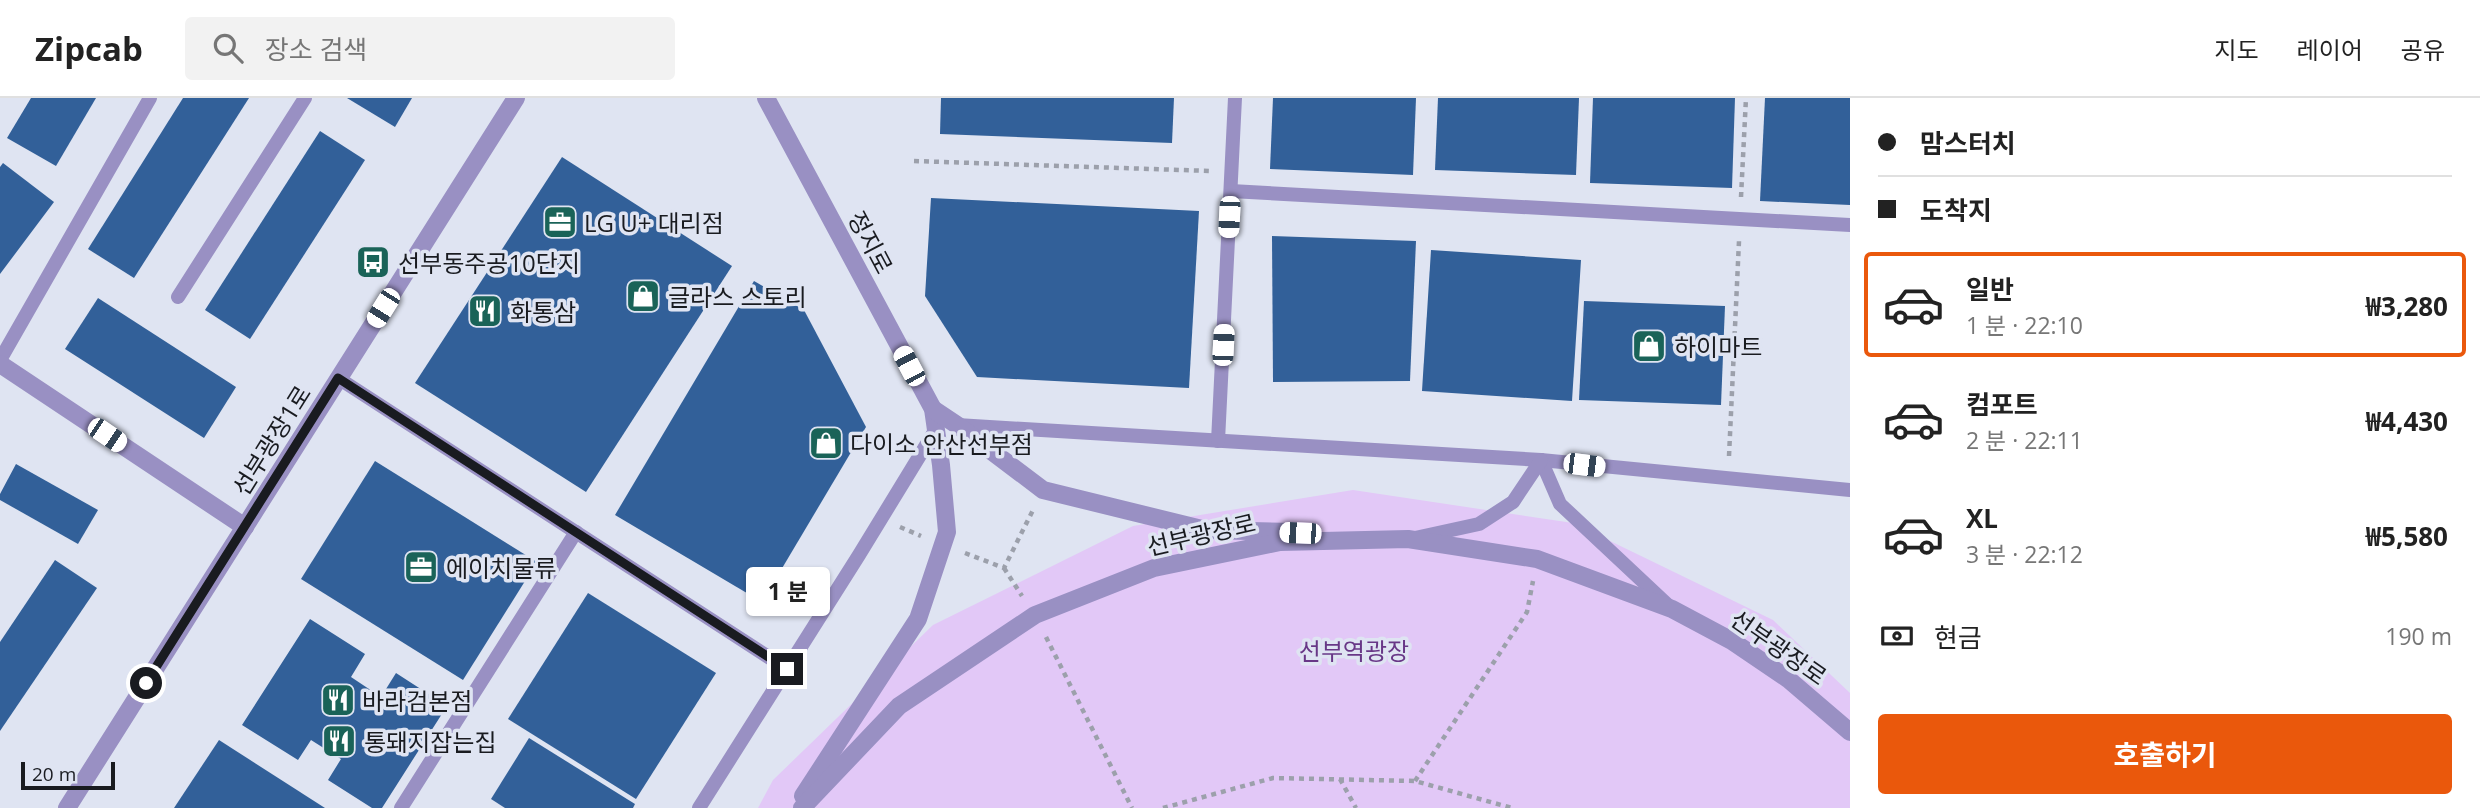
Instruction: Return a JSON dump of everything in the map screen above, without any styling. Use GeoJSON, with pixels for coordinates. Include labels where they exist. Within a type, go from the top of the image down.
{"type":"FeatureCollection","features":[{"type":"Feature","properties":{"kind":"street","name":"선부광장1로"},"geometry":{"type":"LineString","coordinates":[[67,808],[516,98]]}},
{"type":"Feature","properties":{"kind":"street","name":"정지로"},"geometry":{"type":"LineString","coordinates":[[766,98],[933,410]]}},
{"type":"Feature","properties":{"kind":"street"},"geometry":{"type":"LineString","coordinates":[[0,362],[245,527]]}},
{"type":"Feature","properties":{"kind":"street"},"geometry":{"type":"LineString","coordinates":[[933,410],[1043,490],[1206,530],[1348,534],[1408,539]]}},
{"type":"Feature","properties":{"kind":"street"},"geometry":{"type":"LineString","coordinates":[[796,808],[918,619],[947,532],[933,410]]}},
{"type":"Feature","properties":{"kind":"street","name":"선부광장로"},"geometry":{"type":"LineString","coordinates":[[802,808],[899,706],[1035,615],[1154,568],[1280,542],[1408,539],[1537,559],[1672,609],[1732,642],[1788,679],[1847,727]]}},
{"type":"Feature","properties":{"kind":"lane"},"geometry":{"type":"LineString","coordinates":[[0,362],[150,98]]}},
{"type":"Feature","properties":{"kind":"lane"},"geometry":{"type":"LineString","coordinates":[[1218,441],[1235,98]]}},
{"type":"Feature","properties":{"kind":"lane"},"geometry":{"type":"LineString","coordinates":[[178,297],[301,100]]}},
{"type":"Feature","properties":{"kind":"lane"},"geometry":{"type":"LineString","coordinates":[[1231,191],[1850,225]]}},
{"type":"Feature","properties":{"kind":"lane"},"geometry":{"type":"LineString","coordinates":[[338,378],[787,669]]}},
{"type":"Feature","properties":{"kind":"lane"},"geometry":{"type":"LineString","coordinates":[[957,425],[1541,460],[1850,490]]}},
{"type":"Feature","properties":{"kind":"lane"},"geometry":{"type":"LineString","coordinates":[[699,808],[936,429]]}},
{"type":"Feature","properties":{"kind":"lane"},"geometry":{"type":"LineString","coordinates":[[1408,539],[1479,524],[1513,502],[1541,460]]}},
{"type":"Feature","properties":{"kind":"lane"},"geometry":{"type":"LineString","coordinates":[[1541,460],[1560,504],[1672,609]]}},
{"type":"Feature","properties":{"kind":"lane"},"geometry":{"type":"LineString","coordinates":[[401,808],[576,532]]}},
{"type":"Feature","properties":{"kind":"path"},"geometry":{"type":"LineString","coordinates":[[1728,477],[1746,98]]}},
{"type":"Feature","properties":{"kind":"path"},"geometry":{"type":"LineString","coordinates":[[914,161],[1231,172]]}},
{"type":"Feature","properties":{"kind":"path"},"geometry":{"type":"LineString","coordinates":[[1004,568],[1043,490]]}},
{"type":"Feature","properties":{"kind":"path"},"geometry":{"type":"LineString","coordinates":[[879,520],[1004,568],[1035,615],[1132,808]]}},
{"type":"Feature","properties":{"kind":"path"},"geometry":{"type":"LineString","coordinates":[[1415,781],[1527,612],[1537,559]]}},
{"type":"Feature","properties":{"kind":"path"},"geometry":{"type":"LineString","coordinates":[[1163,808],[1273,778],[1415,781],[1512,808]]}},
{"type":"Feature","properties":{"kind":"path"},"geometry":{"type":"LineString","coordinates":[[1340,779],[1356,808]]}},
{"type":"Feature","properties":{"kind":"green space","name":"선부역광장"},"geometry":{"type":"Polygon","coordinates":[[[1353,490],[1573,523],[1773,620],[1850,693],[1850,808],[758,808],[773,780],[933,625],[1133,526],[1353,490]]]}},
{"type":"Feature","properties":{"kind":"building"},"geometry":{"type":"Polygon","coordinates":[[[31,98],[96,98],[56,166],[7,138],[31,98]]]}},
{"type":"Feature","properties":{"kind":"building"},"geometry":{"type":"Polygon","coordinates":[[[183,98],[249,98],[134,278],[88,249],[183,98]]]}},
{"type":"Feature","properties":{"kind":"building"},"geometry":{"type":"Polygon","coordinates":[[[347,98],[412,98],[395,127],[347,98]]]}},
{"type":"Feature","properties":{"kind":"building"},"geometry":{"type":"Polygon","coordinates":[[[941,98],[1174,98],[1172,143],[940,134],[941,98]]]}},
{"type":"Feature","properties":{"kind":"building"},"geometry":{"type":"Polygon","coordinates":[[[1273,98],[1416,98],[1413,175],[1270,169],[1273,98]]]}},
{"type":"Feature","properties":{"kind":"building"},"geometry":{"type":"Polygon","coordinates":[[[1438,98],[1579,98],[1576,175],[1435,170],[1438,98]]]}},
{"type":"Feature","properties":{"kind":"building"},"geometry":{"type":"Polygon","coordinates":[[[1593,98],[1735,98],[1732,188],[1590,183],[1593,98]]]}},
{"type":"Feature","properties":{"kind":"building"},"geometry":{"type":"Polygon","coordinates":[[[1765,98],[1850,98],[1850,205],[1760,201],[1765,98]]]}},
{"type":"Feature","properties":{"kind":"building"},"geometry":{"type":"Polygon","coordinates":[[[320,131],[365,160],[250,339],[205,310],[320,131]]]}},
{"type":"Feature","properties":{"kind":"building"},"geometry":{"type":"Polygon","coordinates":[[[562,157],[732,266],[586,492],[415,383],[562,157]]]}},
{"type":"Feature","properties":{"kind":"building"},"geometry":{"type":"Polygon","coordinates":[[[3,163],[54,202],[0,274],[0,167],[3,163]]]}},
{"type":"Feature","properties":{"kind":"building"},"geometry":{"type":"Polygon","coordinates":[[[931,198],[1199,211],[1189,388],[977,377],[925,296],[931,198]]]}},
{"type":"Feature","properties":{"kind":"building"},"geometry":{"type":"Polygon","coordinates":[[[1272,236],[1416,241],[1410,381],[1273,382],[1272,236]]]}},
{"type":"Feature","properties":{"kind":"building"},"geometry":{"type":"Polygon","coordinates":[[[1431,250],[1581,260],[1572,401],[1422,391],[1431,250]]]}},
{"type":"Feature","properties":{"kind":"building"},"geometry":{"type":"Polygon","coordinates":[[[754,281],[804,310],[866,427],[762,602],[615,515],[754,281]]]}},
{"type":"Feature","properties":{"kind":"building"},"geometry":{"type":"Polygon","coordinates":[[[98,298],[236,387],[204,438],[65,349],[98,298]]]}},
{"type":"Feature","properties":{"kind":"building"},"geometry":{"type":"Polygon","coordinates":[[[1584,301],[1725,306],[1721,405],[1579,400],[1584,301]]]}},
{"type":"Feature","properties":{"kind":"building"},"geometry":{"type":"Polygon","coordinates":[[[375,461],[537,562],[463,680],[301,579],[375,461]]]}},
{"type":"Feature","properties":{"kind":"building"},"geometry":{"type":"Polygon","coordinates":[[[16,464],[98,510],[78,544],[0,500],[0,494],[16,464]]]}},
{"type":"Feature","properties":{"kind":"building"},"geometry":{"type":"Polygon","coordinates":[[[55,560],[97,588],[0,731],[0,642],[55,560]]]}},
{"type":"Feature","properties":{"kind":"building"},"geometry":{"type":"Polygon","coordinates":[[[588,593],[716,673],[636,799],[508,719],[588,593]]]}},
{"type":"Feature","properties":{"kind":"building"},"geometry":{"type":"Polygon","coordinates":[[[310,619],[365,654],[351,677],[381,697],[396,673],[447,706],[382,808],[372,808],[328,780],[341,759],[311,740],[298,760],[242,725],[310,619]]]}},
{"type":"Feature","properties":{"kind":"building"},"geometry":{"type":"Polygon","coordinates":[[[529,738],[635,804],[633,808],[505,808],[491,799],[529,738]]]}},
{"type":"Feature","properties":{"kind":"building"},"geometry":{"type":"Polygon","coordinates":[[[219,740],[325,808],[174,808],[219,740]]]}},
{"type":"Feature","properties":{"kind":"place","name":"LG U+ 대리점"},"geometry":{"type":"Point","coordinates":[560,222]}},
{"type":"Feature","properties":{"kind":"place","name":"선부동주공10단지"},"geometry":{"type":"Point","coordinates":[373,262]}},
{"type":"Feature","properties":{"kind":"place","name":"글라스 스토리"},"geometry":{"type":"Point","coordinates":[643,296]}},
{"type":"Feature","properties":{"kind":"place","name":"화통삼"},"geometry":{"type":"Point","coordinates":[485,311]}},
{"type":"Feature","properties":{"kind":"place","name":"하이마트"},"geometry":{"type":"Point","coordinates":[1649,346]}},
{"type":"Feature","properties":{"kind":"place","name":"다이소 안산선부점"},"geometry":{"type":"Point","coordinates":[826,443]}},
{"type":"Feature","properties":{"kind":"place","name":"에이치물류"},"geometry":{"type":"Point","coordinates":[421,567]}},
{"type":"Feature","properties":{"kind":"place","name":"바라검본점"},"geometry":{"type":"Point","coordinates":[338,700]}},
{"type":"Feature","properties":{"kind":"place","name":"통돼지잡는집"},"geometry":{"type":"Point","coordinates":[339,741]}},
{"type":"Feature","properties":{"kind":"route"},"geometry":{"type":"LineString","coordinates":[[146,683],[338,378],[787,669]]}}]}
